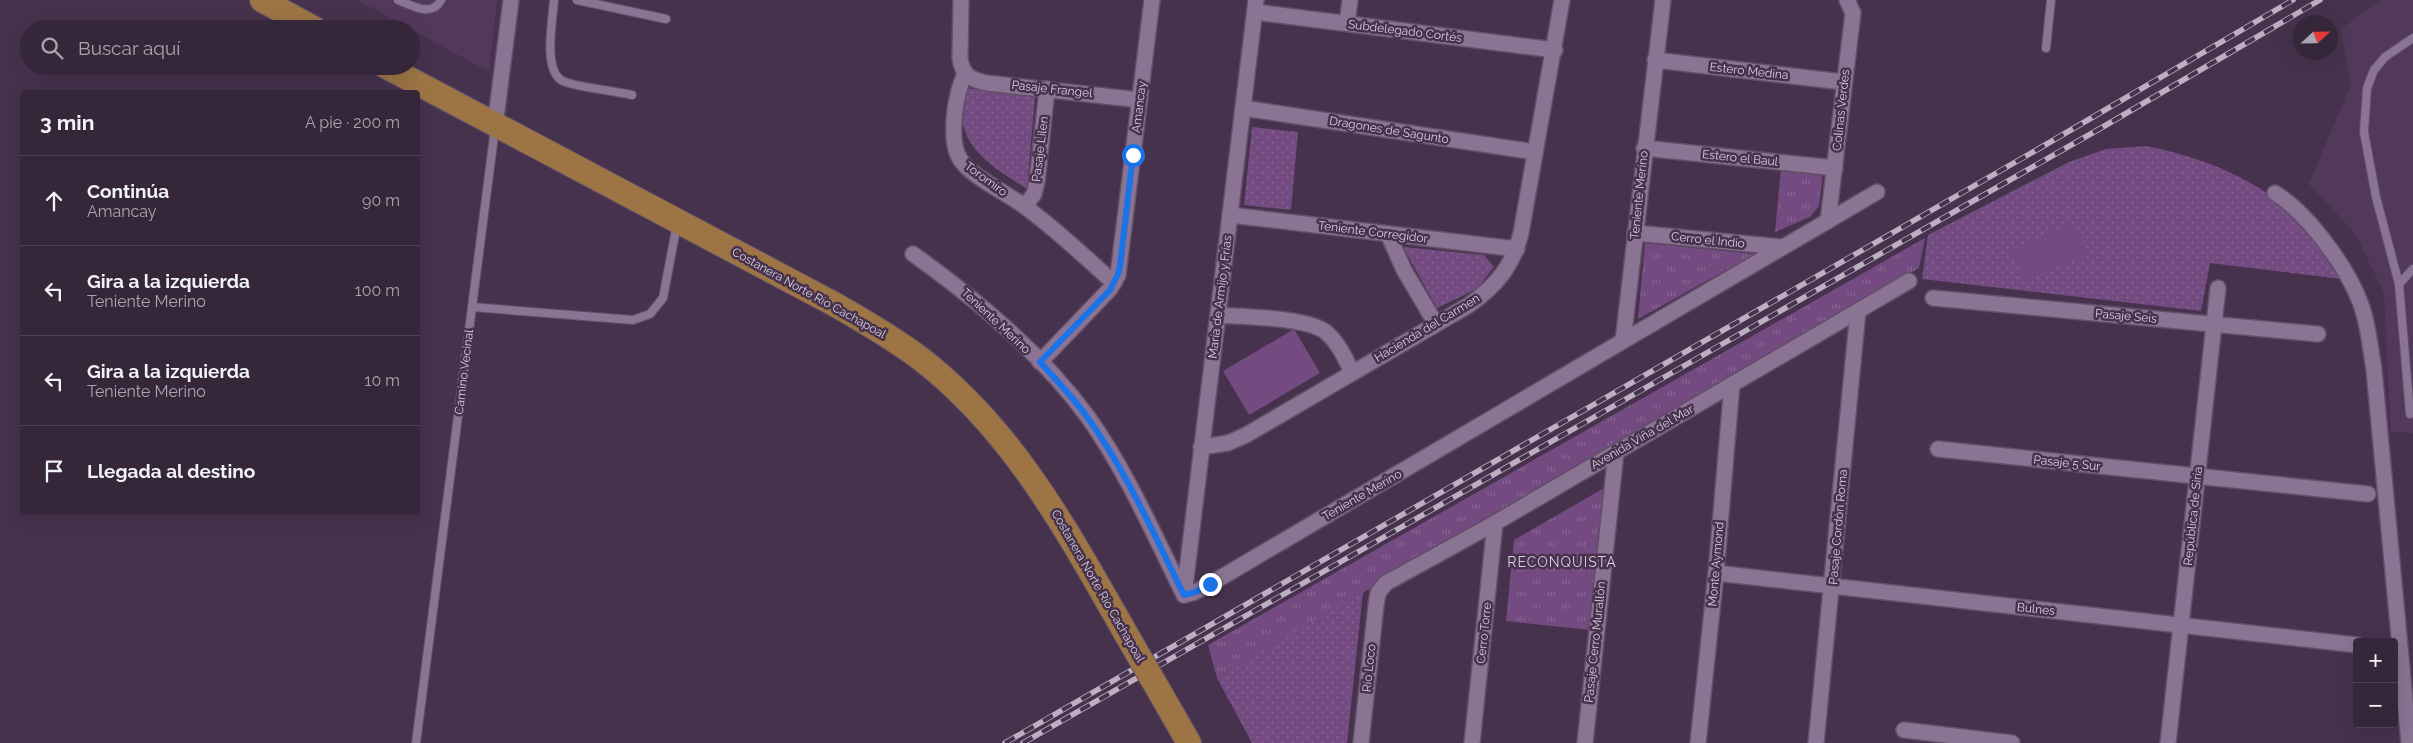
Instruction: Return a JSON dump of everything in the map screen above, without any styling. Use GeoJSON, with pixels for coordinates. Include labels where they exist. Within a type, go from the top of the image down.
{"type":"FeatureCollection","features":[{"type":"Feature","properties":{"kind":"main road"},"geometry":{"type":"LineString","coordinates":[[262,0],[299,20]]}},
{"type":"Feature","properties":{"kind":"main road","name":"Costanera Norte Río Cachapoal"},"geometry":{"type":"LineString","coordinates":[[402,75],[868,324],[896,341],[947,381],[989,422],[1025,466],[1056,512],[1189,743]]}},
{"type":"Feature","properties":{"kind":"street","name":"Camino Vecinal"},"geometry":{"type":"LineString","coordinates":[[495,126],[510,0]]}},
{"type":"Feature","properties":{"kind":"street","name":"Toromiro"},"geometry":{"type":"LineString","coordinates":[[961,0],[960,58],[965,74],[958,90],[954,132],[954,145],[960,160],[970,170],[1025,206],[1114,283]]}},
{"type":"Feature","properties":{"kind":"street","name":"Amancay"},"geometry":{"type":"LineString","coordinates":[[1040,362],[1114,283],[1120,266],[1152,0]]}},
{"type":"Feature","properties":{"kind":"street"},"geometry":{"type":"LineString","coordinates":[[1347,23],[1350,0]]}},
{"type":"Feature","properties":{"kind":"street","name":"Hacienda del Carmen"},"geometry":{"type":"LineString","coordinates":[[1201,447],[1216,446],[1237,439],[1469,305],[1492,287],[1506,270],[1517,249],[1555,50],[1562,0]]}},
{"type":"Feature","properties":{"kind":"street","name":"Teniente Merino"},"geometry":{"type":"LineString","coordinates":[[913,254],[975,300],[1040,362],[1073,398],[1102,439],[1120,469],[1184,595],[1195,592],[1623,341],[1644,148],[1663,0]]}},
{"type":"Feature","properties":{"kind":"street","name":"Colinas Verdes"},"geometry":{"type":"LineString","coordinates":[[1828,221],[1843,82],[1853,13],[1847,0]]}},
{"type":"Feature","properties":{"kind":"street","name":"Subdelegado Cortés"},"geometry":{"type":"LineString","coordinates":[[1256,6],[1347,23],[1555,50]]}},
{"type":"Feature","properties":{"kind":"street","name":"María de Armijo y Frías"},"geometry":{"type":"LineString","coordinates":[[1184,595],[1256,6]]}},
{"type":"Feature","properties":{"kind":"street","name":"Estero Medina"},"geometry":{"type":"LineString","coordinates":[[1655,60],[1843,82]]}},
{"type":"Feature","properties":{"kind":"street","name":"Pasaje Frangel"},"geometry":{"type":"LineString","coordinates":[[965,74],[975,81],[987,83],[1140,100]]}},
{"type":"Feature","properties":{"kind":"street","name":"Pasaje Lilen"},"geometry":{"type":"LineString","coordinates":[[1025,206],[1034,194],[1037,182],[1047,89]]}},
{"type":"Feature","properties":{"kind":"street","name":"Dragones de Sagunto"},"geometry":{"type":"LineString","coordinates":[[1243,108],[1536,152]]}},
{"type":"Feature","properties":{"kind":"street","name":"Estero el Baul"},"geometry":{"type":"LineString","coordinates":[[1644,148],[1835,168]]}},
{"type":"Feature","properties":{"kind":"street"},"geometry":{"type":"LineString","coordinates":[[1623,341],[1877,192]]}},
{"type":"Feature","properties":{"kind":"street"},"geometry":{"type":"LineString","coordinates":[[2275,193],[2287,200],[2335,254],[2351,283],[2364,313],[2374,370],[2402,650],[2409,743]]}},
{"type":"Feature","properties":{"kind":"street","name":"Teniente Corregidor"},"geometry":{"type":"LineString","coordinates":[[1230,215],[1517,249]]}},
{"type":"Feature","properties":{"kind":"street","name":"Cerro el Indio"},"geometry":{"type":"LineString","coordinates":[[1635,233],[1781,247]]}},
{"type":"Feature","properties":{"kind":"street"},"geometry":{"type":"LineString","coordinates":[[1388,234],[1404,270],[1436,324]]}},
{"type":"Feature","properties":{"kind":"street","name":"Avenida Viña del Mar"},"geometry":{"type":"LineString","coordinates":[[1378,594],[1386,583],[1495,523],[1909,281]]}},
{"type":"Feature","properties":{"kind":"street","name":"República de Siria"},"geometry":{"type":"LineString","coordinates":[[2168,743],[2218,288]]}},
{"type":"Feature","properties":{"kind":"street","name":"Pasaje Seis"},"geometry":{"type":"LineString","coordinates":[[1933,298],[2318,334]]}},
{"type":"Feature","properties":{"kind":"street","name":"Pasaje Cordón Roma"},"geometry":{"type":"LineString","coordinates":[[1816,743],[1833,586],[1858,310]]}},
{"type":"Feature","properties":{"kind":"street"},"geometry":{"type":"LineString","coordinates":[[1218,315],[1306,323],[1326,332],[1338,345],[1352,372]]}},
{"type":"Feature","properties":{"kind":"street","name":"Monte Aymond"},"geometry":{"type":"LineString","coordinates":[[1698,743],[1716,573],[1732,384]]}},
{"type":"Feature","properties":{"kind":"street","name":"Pasaje 5 Sur"},"geometry":{"type":"LineString","coordinates":[[1938,449],[2368,494]]}},
{"type":"Feature","properties":{"kind":"street","name":"Pasaje Cerro Murallón"},"geometry":{"type":"LineString","coordinates":[[1585,743],[1616,452]]}},
{"type":"Feature","properties":{"kind":"street","name":"Cerro Torre"},"geometry":{"type":"LineString","coordinates":[[1472,743],[1495,523]]}},
{"type":"Feature","properties":{"kind":"street","name":"Bulnes"},"geometry":{"type":"LineString","coordinates":[[1716,573],[2353,645]]}},
{"type":"Feature","properties":{"kind":"street","name":"Río Loco"},"geometry":{"type":"LineString","coordinates":[[1361,743],[1378,594]]}},
{"type":"Feature","properties":{"kind":"street"},"geometry":{"type":"LineString","coordinates":[[1904,730],[2012,743]]}},
{"type":"Feature","properties":{"kind":"lane"},"geometry":{"type":"LineString","coordinates":[[398,0],[425,10],[434,8],[441,0]]}},
{"type":"Feature","properties":{"kind":"lane"},"geometry":{"type":"LineString","coordinates":[[554,0],[550,57],[553,72],[562,81],[632,95]]}},
{"type":"Feature","properties":{"kind":"lane"},"geometry":{"type":"LineString","coordinates":[[577,0],[666,20]]}},
{"type":"Feature","properties":{"kind":"lane"},"geometry":{"type":"LineString","coordinates":[[2046,48],[2051,0]]}},
{"type":"Feature","properties":{"kind":"lane"},"geometry":{"type":"LineString","coordinates":[[2410,414],[2399,284],[2376,197],[2364,132],[2364,116],[2367,88],[2374,70],[2385,57],[2413,38]]}},
{"type":"Feature","properties":{"kind":"lane","name":"Camino Vecinal"},"geometry":{"type":"LineString","coordinates":[[416,743],[495,126]]}},
{"type":"Feature","properties":{"kind":"lane"},"geometry":{"type":"LineString","coordinates":[[472,307],[632,320],[650,314],[663,298],[678,222]]}},
{"type":"Feature","properties":{"kind":"lane"},"geometry":{"type":"LineString","coordinates":[[2399,284],[2413,269]]}},
{"type":"Feature","properties":{"kind":"shaded area"},"geometry":{"type":"Polygon","coordinates":[[[357,0],[497,0],[489,72],[420,34],[420,20],[394,20],[357,0]]]}},
{"type":"Feature","properties":{"kind":"shaded area"},"geometry":{"type":"Polygon","coordinates":[[[2381,0],[2413,0],[2413,433],[2391,432],[2384,293],[2355,233],[2309,184],[2351,84],[2341,29],[2381,0]]]}},
{"type":"Feature","properties":{"kind":"green space"},"geometry":{"type":"Polygon","coordinates":[[[964,88],[1035,96],[1027,189],[985,160],[969,140],[964,128],[962,115],[964,88]]]}},
{"type":"Feature","properties":{"kind":"green space"},"geometry":{"type":"Polygon","coordinates":[[[1252,127],[1298,132],[1291,210],[1244,205],[1252,127]]]}},
{"type":"Feature","properties":{"kind":"green space"},"geometry":{"type":"Polygon","coordinates":[[[2146,146],[2211,164],[2232,173],[2270,195],[2305,225],[2342,279],[2210,263],[2201,311],[1922,279],[1928,235],[2069,162],[2106,149],[2146,146]]]}},
{"type":"Feature","properties":{"kind":"green space"},"geometry":{"type":"Polygon","coordinates":[[[1781,169],[1823,173],[1819,206],[1810,217],[1775,232],[1781,169]]]}},
{"type":"Feature","properties":{"kind":"green space"},"geometry":{"type":"Polygon","coordinates":[[[2075,223],[2088,254],[2024,281],[2011,250],[2075,223]]]}},
{"type":"Feature","properties":{"kind":"green space"},"geometry":{"type":"Polygon","coordinates":[[[1925,238],[1919,268],[1217,678],[1208,645],[1925,238]]]}},
{"type":"Feature","properties":{"kind":"green space"},"geometry":{"type":"Polygon","coordinates":[[[1645,243],[1755,254],[1638,319],[1645,243]]]}},
{"type":"Feature","properties":{"kind":"green space"},"geometry":{"type":"Polygon","coordinates":[[[1403,247],[1484,255],[1494,267],[1477,289],[1437,308],[1403,247]]]}},
{"type":"Feature","properties":{"kind":"green space"},"geometry":{"type":"Polygon","coordinates":[[[1294,329],[1320,373],[1249,415],[1223,371],[1294,329]]]}},
{"type":"Feature","properties":{"kind":"green space"},"geometry":{"type":"Polygon","coordinates":[[[1604,488],[1590,630],[1506,621],[1514,540],[1604,488]]]}},
{"type":"Feature","properties":{"kind":"green space"},"geometry":{"type":"Polygon","coordinates":[[[1363,592],[1347,743],[1252,743],[1217,678],[1363,592]]]}},
{"type":"Feature","properties":{"kind":"railway"},"geometry":{"type":"LineString","coordinates":[[1005,743],[2040,148],[2293,0]]}},
{"type":"Feature","properties":{"kind":"railway"},"geometry":{"type":"LineString","coordinates":[[1023,743],[2101,128],[2320,0]]}},
{"type":"Feature","properties":{"kind":"district","name":"RECONQUISTA"},"geometry":{"type":"Point","coordinates":[1562,562]}},
{"type":"Feature","properties":{"kind":"route"},"geometry":{"type":"LineString","coordinates":[[1133,155],[1120,266],[1114,283],[1103,298],[1040,362],[1073,398],[1102,439],[1120,469],[1184,595],[1195,592],[1210,584]]}}]}
